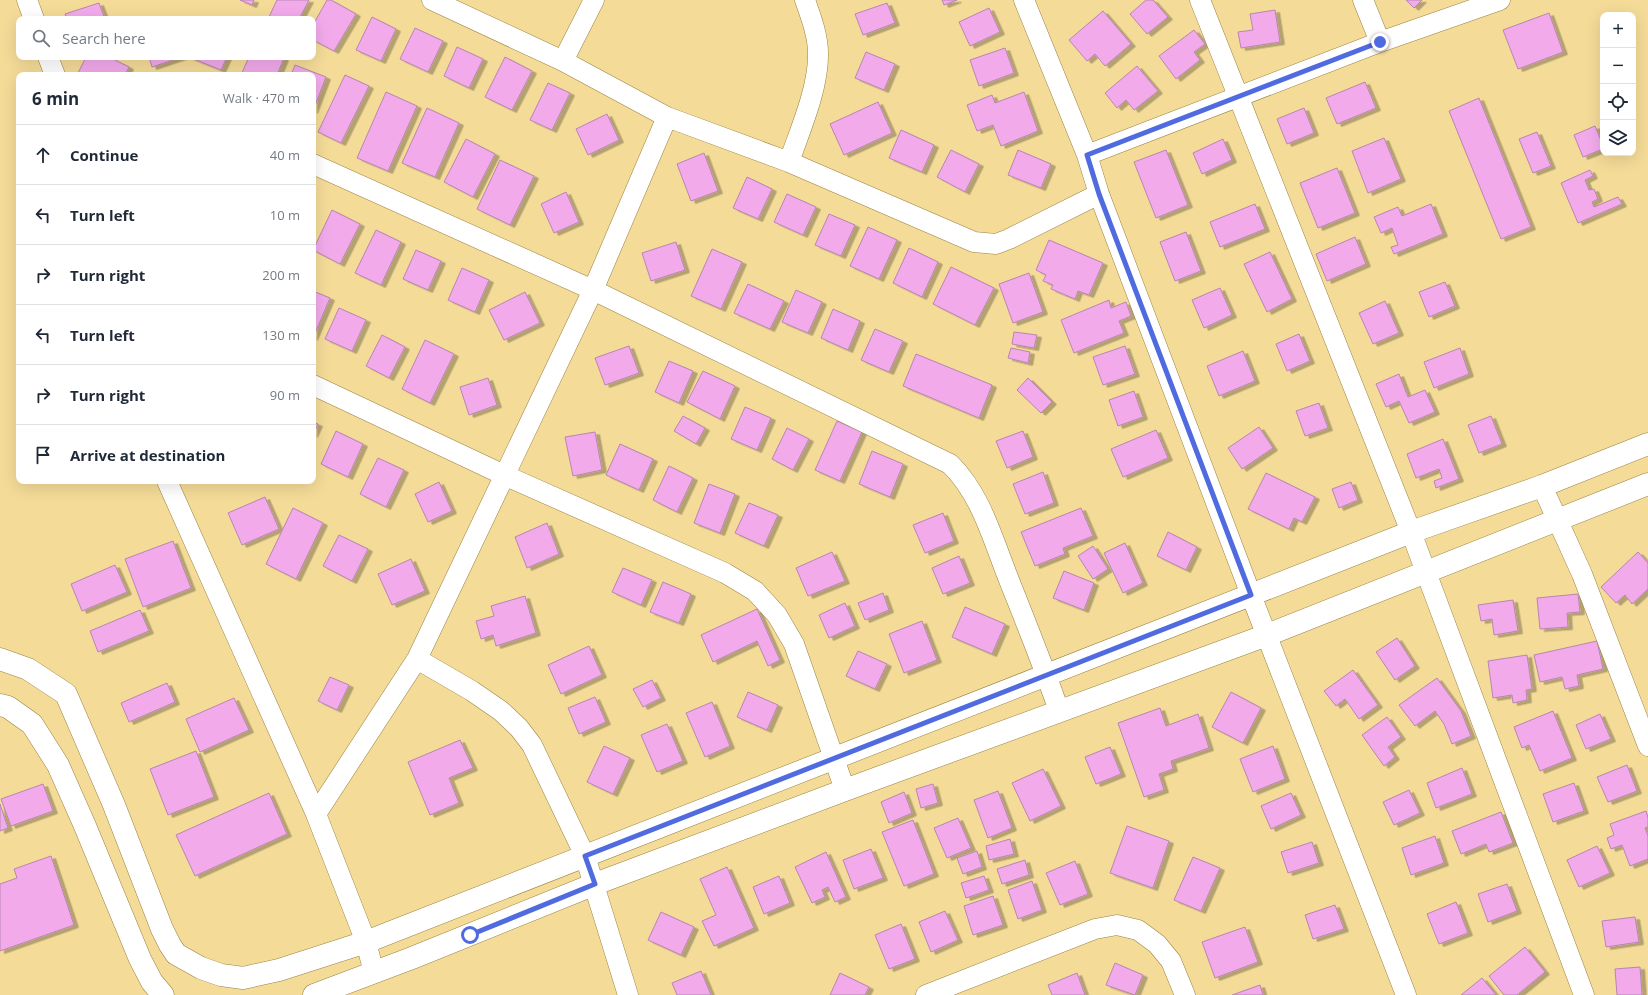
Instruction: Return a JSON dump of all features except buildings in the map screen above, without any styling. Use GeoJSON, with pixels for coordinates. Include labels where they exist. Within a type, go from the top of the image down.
{"type":"FeatureCollection","features":[{"type":"Feature","properties":{"kind":"street"},"geometry":{"type":"LineString","coordinates":[[27,0],[33,16]]}},
{"type":"Feature","properties":{"kind":"street"},"geometry":{"type":"LineString","coordinates":[[432,0],[563,60],[667,117],[789,162],[974,242],[996,244],[1099,194]]}},
{"type":"Feature","properties":{"kind":"street"},"geometry":{"type":"LineString","coordinates":[[563,60],[594,0]]}},
{"type":"Feature","properties":{"kind":"street"},"geometry":{"type":"LineString","coordinates":[[789,162],[816,80],[818,53],[814,30],[805,0]]}},
{"type":"Feature","properties":{"kind":"street"},"geometry":{"type":"LineString","coordinates":[[1024,0],[1087,155],[1099,194],[1251,595],[1406,995]]}},
{"type":"Feature","properties":{"kind":"street"},"geometry":{"type":"LineString","coordinates":[[1200,0],[1411,532],[1584,995]]}},
{"type":"Feature","properties":{"kind":"street"},"geometry":{"type":"LineString","coordinates":[[1364,0],[1380,42]]}},
{"type":"Feature","properties":{"kind":"street"},"geometry":{"type":"LineString","coordinates":[[1087,155],[1380,42],[1500,0]]}},
{"type":"Feature","properties":{"kind":"street"},"geometry":{"type":"LineString","coordinates":[[49,60],[54,72]]}},
{"type":"Feature","properties":{"kind":"street"},"geometry":{"type":"LineString","coordinates":[[316,814],[418,659],[593,290],[667,117]]}},
{"type":"Feature","properties":{"kind":"street"},"geometry":{"type":"LineString","coordinates":[[316,165],[593,290],[950,464],[961,475],[971,489],[981,509],[1047,674],[1060,711]]}},
{"type":"Feature","properties":{"kind":"street"},"geometry":{"type":"LineString","coordinates":[[316,386],[504,475],[725,573],[755,591],[777,615],[794,644],[845,790]]}},
{"type":"Feature","properties":{"kind":"street"},"geometry":{"type":"LineString","coordinates":[[0,659],[28,669],[66,694],[114,805],[162,929],[176,954],[202,968],[221,975],[243,978],[279,970],[366,942],[1411,532],[1542,486],[1648,444]]}},
{"type":"Feature","properties":{"kind":"street"},"geometry":{"type":"LineString","coordinates":[[168,484],[316,814],[366,942],[374,973]]}},
{"type":"Feature","properties":{"kind":"street"},"geometry":{"type":"LineString","coordinates":[[314,995],[374,973],[595,884],[845,790],[1267,635],[1425,571],[1648,484]]}},
{"type":"Feature","properties":{"kind":"street"},"geometry":{"type":"LineString","coordinates":[[1542,486],[1582,574],[1648,746]]}},
{"type":"Feature","properties":{"kind":"street"},"geometry":{"type":"LineString","coordinates":[[418,659],[501,710],[519,728],[532,745],[585,856],[595,884],[628,995]]}},
{"type":"Feature","properties":{"kind":"street"},"geometry":{"type":"LineString","coordinates":[[0,705],[8,707],[32,724],[58,765],[140,959],[152,982],[163,995]]}},
{"type":"Feature","properties":{"kind":"street"},"geometry":{"type":"LineString","coordinates":[[926,995],[1095,929],[1117,925],[1138,930],[1157,944],[1171,961],[1185,995]]}},
{"type":"Feature","properties":{"kind":"route"},"geometry":{"type":"LineString","coordinates":[[470,935],[595,884],[585,856],[1251,595],[1099,194],[1087,155],[1380,42]]}}]}
